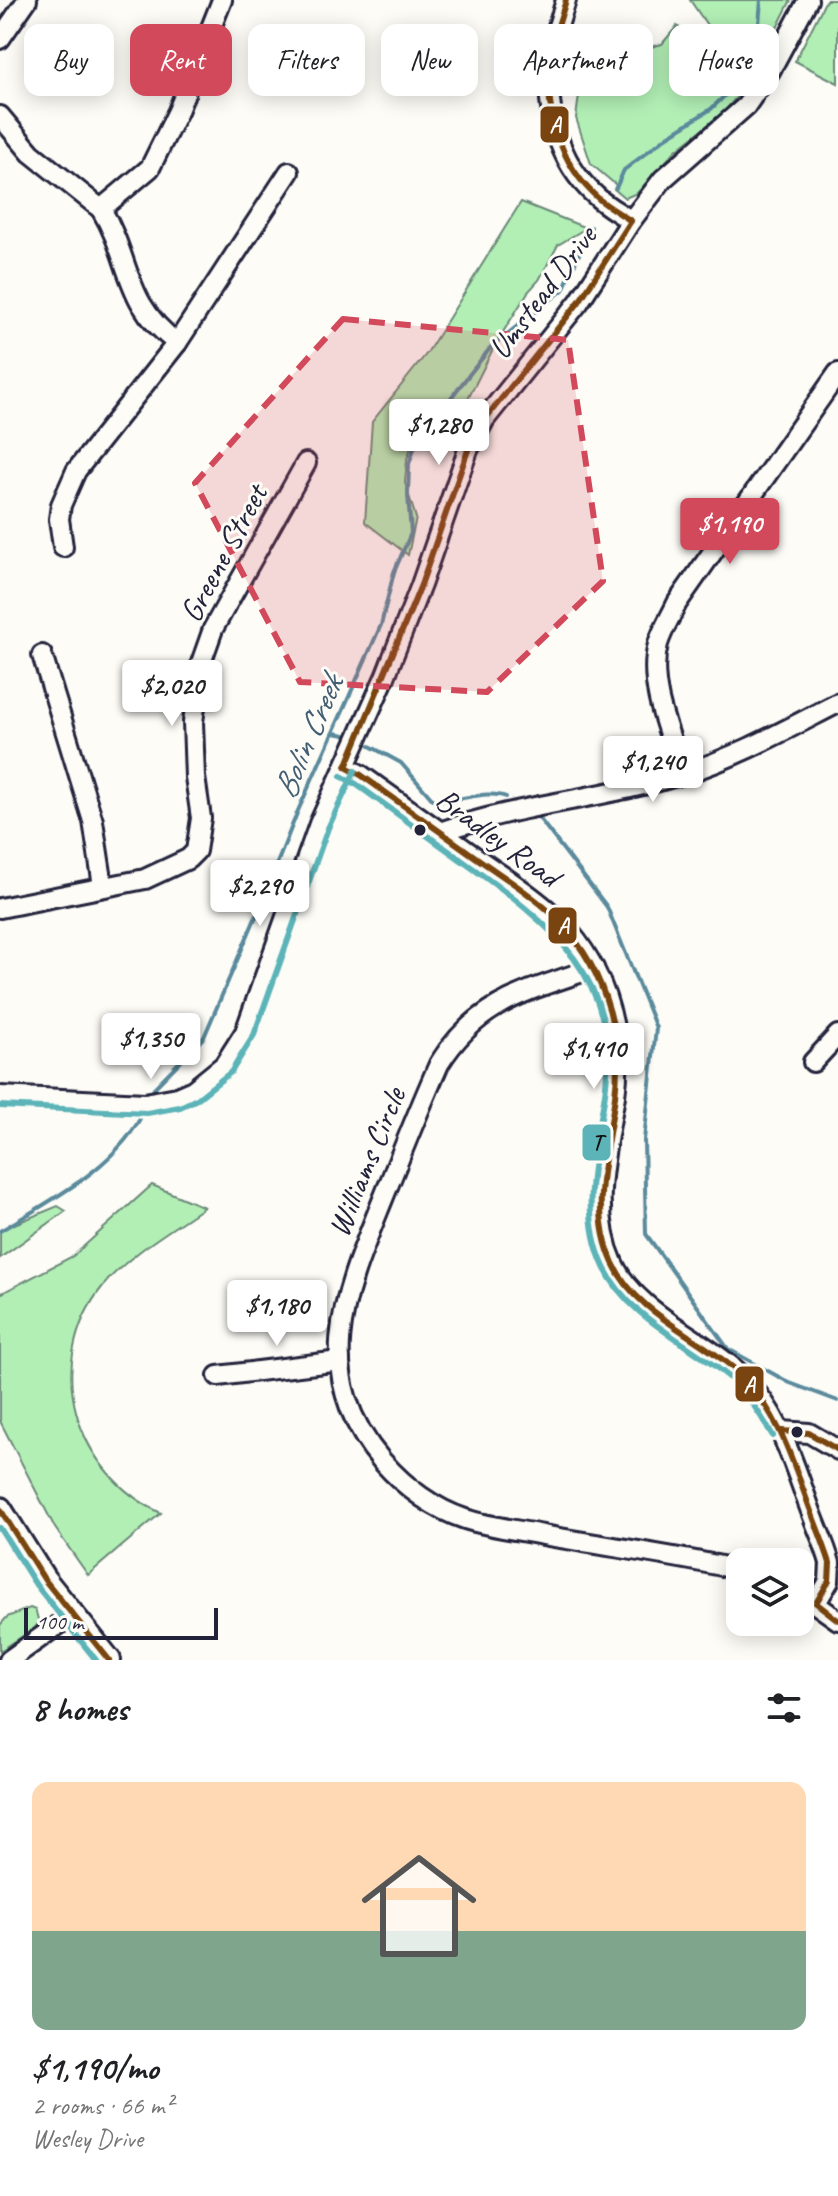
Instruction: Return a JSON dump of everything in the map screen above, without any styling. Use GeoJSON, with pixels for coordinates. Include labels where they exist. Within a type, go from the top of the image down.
{"type":"FeatureCollection","features":[{"type":"Feature","properties":{"kind":"main road"},"geometry":{"type":"LineString","coordinates":[[0,1509],[38,1569],[109,1660]]}},
{"type":"Feature","properties":{"kind":"street"},"geometry":{"type":"LineString","coordinates":[[0,39],[27,0]]}},
{"type":"Feature","properties":{"kind":"street"},"geometry":{"type":"LineString","coordinates":[[101,209],[150,168],[183,99],[222,0]]}},
{"type":"Feature","properties":{"kind":"street"},"geometry":{"type":"LineString","coordinates":[[566,0],[551,51],[548,88],[558,141],[582,182],[597,198],[631,221]]}},
{"type":"Feature","properties":{"kind":"street","name":"Umstead Drive"},"geometry":{"type":"LineString","coordinates":[[0,1096],[129,1103],[177,1097],[201,1084],[224,1065],[245,1032],[319,824],[346,767],[421,585],[468,450],[485,419],[579,302],[631,221],[663,179],[746,106],[770,71],[808,0]]}},
{"type":"Feature","properties":{"kind":"street"},"geometry":{"type":"LineString","coordinates":[[0,116],[31,153],[101,209],[116,237],[124,266],[142,307],[151,321],[177,343]]}},
{"type":"Feature","properties":{"kind":"street"},"geometry":{"type":"LineString","coordinates":[[63,547],[59,519],[61,505],[76,471],[177,343],[289,172]]}},
{"type":"Feature","properties":{"kind":"street"},"geometry":{"type":"LineString","coordinates":[[683,774],[664,718],[656,682],[658,644],[677,603],[838,373]]}},
{"type":"Feature","properties":{"kind":"street","name":"Greene Street"},"geometry":{"type":"LineString","coordinates":[[0,908],[145,879],[188,859],[196,851],[201,818],[195,777],[193,722],[201,663],[213,629],[306,463]]}},
{"type":"Feature","properties":{"kind":"street"},"geometry":{"type":"LineString","coordinates":[[42,655],[93,821],[103,886]]}},
{"type":"Feature","properties":{"kind":"street"},"geometry":{"type":"LineString","coordinates":[[440,832],[491,817],[683,774],[749,748],[838,703]]}},
{"type":"Feature","properties":{"kind":"street","name":"Bradley Road"},"geometry":{"type":"LineString","coordinates":[[346,767],[554,916],[580,944],[594,968],[615,1027],[617,1057],[617,1085],[600,1192],[604,1236],[613,1263],[624,1282],[641,1299],[740,1374],[782,1431],[830,1563],[829,1581],[814,1593]]}},
{"type":"Feature","properties":{"kind":"street","name":"Williams Circle"},"geometry":{"type":"LineString","coordinates":[[594,968],[503,1002],[483,1014],[452,1043],[420,1108],[347,1290],[341,1320],[340,1361],[353,1414],[377,1455],[407,1487],[445,1512],[494,1526],[726,1567]]}},
{"type":"Feature","properties":{"kind":"street"},"geometry":{"type":"LineString","coordinates":[[813,1062],[838,1035]]}},
{"type":"Feature","properties":{"kind":"street"},"geometry":{"type":"LineString","coordinates":[[218,1376],[340,1361]]}},
{"type":"Feature","properties":{"kind":"street"},"geometry":{"type":"LineString","coordinates":[[782,1431],[809,1433],[838,1450]]}},
{"type":"Feature","properties":{"kind":"street"},"geometry":{"type":"LineString","coordinates":[[814,1602],[838,1620]]}},
{"type":"Feature","properties":{"kind":"street"},"geometry":{"type":"LineString","coordinates":[[9,1660],[72,1615]]}},
{"type":"Feature","properties":{"kind":"highlighted area"},"geometry":{"type":"Polygon","coordinates":[[[343,319],[568,340],[603,581],[487,692],[300,682],[195,483],[343,319]]]}},
{"type":"Feature","properties":{"kind":"green space"},"geometry":{"type":"Polygon","coordinates":[[[690,0],[791,0],[779,24],[706,24],[690,0]]]}},
{"type":"Feature","properties":{"kind":"green space"},"geometry":{"type":"Polygon","coordinates":[[[826,0],[838,0],[838,83],[795,61],[826,0]]]}},
{"type":"Feature","properties":{"kind":"green space"},"geometry":{"type":"Polygon","coordinates":[[[669,36],[669,96],[737,96],[723,113],[676,150],[637,193],[625,198],[614,189],[616,185],[591,164],[576,118],[579,96],[653,96],[653,46],[662,44],[669,36]]]}},
{"type":"Feature","properties":{"kind":"green space"},"geometry":{"type":"Polygon","coordinates":[[[521,202],[586,228],[558,245],[539,280],[495,345],[468,399],[434,418],[428,427],[415,436],[407,459],[405,483],[416,518],[408,555],[365,522],[372,422],[427,353],[521,202]]]}},
{"type":"Feature","properties":{"kind":"green space"},"geometry":{"type":"Polygon","coordinates":[[[152,1185],[204,1207],[137,1253],[103,1286],[84,1316],[74,1348],[71,1381],[76,1413],[89,1444],[107,1471],[131,1495],[161,1513],[88,1575],[55,1528],[0,1421],[0,1294],[73,1256],[152,1185]]]}},
{"type":"Feature","properties":{"kind":"green space"},"geometry":{"type":"Polygon","coordinates":[[[58,1206],[66,1211],[0,1258],[0,1230],[58,1206]]]}},
{"type":"Feature","properties":{"kind":"green space"},"geometry":{"type":"Polygon","coordinates":[[[30,1608],[35,1610],[39,1622],[35,1628],[0,1651],[0,1625],[7,1617],[30,1608]]]}},
{"type":"Feature","properties":{"kind":"waterway","name":"Bolin Creek"},"geometry":{"type":"LineString","coordinates":[[616,188],[624,170],[668,136],[711,109],[746,75],[758,36],[761,0]]}},
{"type":"Feature","properties":{"kind":"waterway","name":"Bolin Creek"},"geometry":{"type":"LineString","coordinates":[[150,1097],[155,1087],[204,1037],[297,813],[381,625],[394,572],[411,533],[409,464],[416,442],[491,347],[563,290],[591,227]]}},
{"type":"Feature","properties":{"kind":"waterway"},"geometry":{"type":"LineString","coordinates":[[334,733],[345,735]]}},
{"type":"Feature","properties":{"kind":"waterway"},"geometry":{"type":"LineString","coordinates":[[370,746],[401,763],[433,800],[489,795],[506,797]]}},
{"type":"Feature","properties":{"kind":"waterway"},"geometry":{"type":"LineString","coordinates":[[539,818],[607,907],[656,1028],[644,1140],[646,1234],[728,1349],[790,1383],[838,1401]]}},
{"type":"Feature","properties":{"kind":"waterway","name":"Bolin Creek"},"geometry":{"type":"LineString","coordinates":[[0,1231],[82,1180],[119,1148],[145,1109]]}},
{"type":"Feature","properties":{"kind":"transit line","name":"A"},"geometry":{"type":"LineString","coordinates":[[566,0],[552,47],[549,74],[549,94],[557,133],[564,152],[586,186],[600,200],[631,221]]}},
{"type":"Feature","properties":{"kind":"transit line","name":"A"},"geometry":{"type":"LineString","coordinates":[[346,767],[421,585],[468,450],[485,419],[579,302],[631,221]]}},
{"type":"Feature","properties":{"kind":"transit line","name":"A"},"geometry":{"type":"LineString","coordinates":[[346,767],[534,898],[552,914],[584,953],[605,997],[616,1045],[615,1096],[601,1201],[606,1243],[613,1263],[637,1297],[739,1373],[764,1402],[789,1453],[830,1563],[829,1581],[816,1603],[838,1620]]}},
{"type":"Feature","properties":{"kind":"transit line","name":"T"},"geometry":{"type":"LineString","coordinates":[[0,1106],[147,1113],[180,1107],[197,1099],[231,1072],[254,1035],[328,828],[355,771]]}},
{"type":"Feature","properties":{"kind":"transit line","name":"T"},"geometry":{"type":"LineString","coordinates":[[341,776],[496,885],[552,933],[574,959],[592,988],[603,1020],[607,1057],[591,1184],[592,1226],[604,1267],[628,1301],[737,1384],[773,1436]]}},
{"type":"Feature","properties":{"kind":"transit line","name":"A"},"geometry":{"type":"LineString","coordinates":[[782,1431],[809,1433],[838,1450]]}},
{"type":"Feature","properties":{"kind":"transit line","name":"A"},"geometry":{"type":"LineString","coordinates":[[0,1509],[44,1579],[109,1660]]}},
{"type":"Feature","properties":{"kind":"transit line","name":"T"},"geometry":{"type":"LineString","coordinates":[[0,1528],[36,1585],[96,1660]]}}]}
